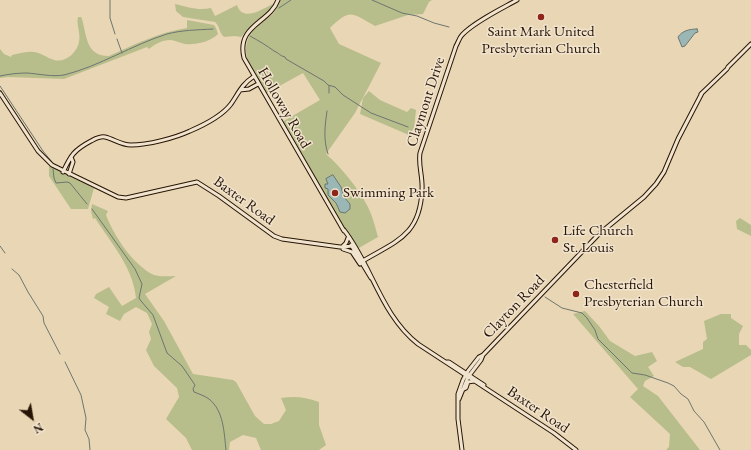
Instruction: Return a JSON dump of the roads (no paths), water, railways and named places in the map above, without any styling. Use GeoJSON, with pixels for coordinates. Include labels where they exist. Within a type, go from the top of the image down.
{"type":"FeatureCollection","features":[{"type":"Feature","properties":{"kind":"main road","name":"Holloway Road"},"geometry":{"type":"LineString","coordinates":[[278,0],[269,14],[253,25],[244,43],[242,51],[244,58],[253,76],[353,246]]}},
{"type":"Feature","properties":{"kind":"main road","name":"Claymont Drive"},"geometry":{"type":"LineString","coordinates":[[362,262],[403,237],[415,223],[422,192],[419,163],[420,153],[460,37],[468,29],[517,0]]}},
{"type":"Feature","properties":{"kind":"main road","name":"Clayton Road"},"geometry":{"type":"LineString","coordinates":[[458,400],[474,362],[483,355],[604,230],[634,205],[651,187],[664,169],[692,107],[699,96],[751,44]]}},
{"type":"Feature","properties":{"kind":"main road"},"geometry":{"type":"LineString","coordinates":[[63,172],[74,152],[80,147],[100,137],[109,138],[124,144],[132,145],[167,139],[188,132],[222,113],[230,106],[242,85],[253,76]]}},
{"type":"Feature","properties":{"kind":"main road"},"geometry":{"type":"LineString","coordinates":[[240,90],[249,89],[258,84]]}},
{"type":"Feature","properties":{"kind":"main road","name":"Baxter Road"},"geometry":{"type":"LineString","coordinates":[[0,93],[38,151],[52,165],[63,172],[122,198],[197,182],[274,236],[282,239],[340,247],[353,246],[397,323],[405,332],[418,344],[481,383],[488,389]]}},
{"type":"Feature","properties":{"kind":"main road"},"geometry":{"type":"LineString","coordinates":[[69,174],[72,162],[71,157]]}},
{"type":"Feature","properties":{"kind":"main road","name":"Holloway Road"},"geometry":{"type":"LineString","coordinates":[[344,230],[353,246]]}},
{"type":"Feature","properties":{"kind":"main road"},"geometry":{"type":"LineString","coordinates":[[340,247],[345,245],[348,238]]}},
{"type":"Feature","properties":{"kind":"main road"},"geometry":{"type":"LineString","coordinates":[[327,245],[352,252],[376,288]]}},
{"type":"Feature","properties":{"kind":"main road","name":"Clayton Road"},"geometry":{"type":"LineString","coordinates":[[462,450],[458,414],[458,396],[460,388],[483,355]]}},
{"type":"Feature","properties":{"kind":"main road","name":"Baxter Road"},"geometry":{"type":"LineString","coordinates":[[447,362],[462,370],[475,381],[554,433],[576,450]]}},
{"type":"Feature","properties":{"kind":"main road"},"geometry":{"type":"LineString","coordinates":[[462,370],[467,369],[474,362]]}},
{"type":"Feature","properties":{"kind":"main road"},"geometry":{"type":"LineString","coordinates":[[473,371],[481,383]]}},
{"type":"Feature","properties":{"kind":"main road"},"geometry":{"type":"LineString","coordinates":[[462,390],[466,388],[468,382],[475,381]]}},
{"type":"Feature","properties":{"kind":"water"},"geometry":{"type":"Polygon","coordinates":[[[697,29],[698,32],[695,33],[685,46],[682,47],[678,37],[686,31],[697,29]]]}},
{"type":"Feature","properties":{"kind":"water","name":"Swimming Park"},"geometry":{"type":"Polygon","coordinates":[[[333,175],[341,187],[344,197],[350,204],[350,209],[345,213],[340,212],[336,203],[328,195],[328,189],[325,188],[325,184],[328,184],[326,179],[333,175]]]}},
{"type":"Feature","properties":{"kind":"waterway"},"geometry":{"type":"LineString","coordinates":[[110,0],[110,18],[115,34]]}},
{"type":"Feature","properties":{"kind":"waterway"},"geometry":{"type":"LineString","coordinates":[[279,8],[291,0]]}},
{"type":"Feature","properties":{"kind":"waterway"},"geometry":{"type":"LineString","coordinates":[[372,0],[402,13],[417,16],[449,27]]}},
{"type":"Feature","properties":{"kind":"waterway"},"geometry":{"type":"LineString","coordinates":[[0,76],[24,73],[50,76],[64,75],[90,66],[167,34],[213,29]]}},
{"type":"Feature","properties":{"kind":"waterway"},"geometry":{"type":"LineString","coordinates":[[250,36],[324,81],[328,85],[335,87],[343,95],[371,113],[408,127]]}},
{"type":"Feature","properties":{"kind":"waterway"},"geometry":{"type":"LineString","coordinates":[[117,39],[122,53]]}},
{"type":"Feature","properties":{"kind":"waterway"},"geometry":{"type":"LineString","coordinates":[[0,86],[43,151],[52,162]]}},
{"type":"Feature","properties":{"kind":"waterway"},"geometry":{"type":"LineString","coordinates":[[329,86],[329,93]]}},
{"type":"Feature","properties":{"kind":"waterway"},"geometry":{"type":"LineString","coordinates":[[327,111],[325,138],[328,154]]}},
{"type":"Feature","properties":{"kind":"waterway"},"geometry":{"type":"LineString","coordinates":[[53,169],[56,183],[70,183],[87,204]]}},
{"type":"Feature","properties":{"kind":"waterway"},"geometry":{"type":"LineString","coordinates":[[92,209],[135,269],[142,284],[139,298],[153,315],[167,353],[182,366],[195,385],[193,389],[194,392],[209,399],[218,410],[224,430],[226,450]]}},
{"type":"Feature","properties":{"kind":"waterway"},"geometry":{"type":"LineString","coordinates":[[0,246],[5,253]]}},
{"type":"Feature","properties":{"kind":"waterway"},"geometry":{"type":"LineString","coordinates":[[12,269],[19,275],[43,316],[44,323],[60,354]]}},
{"type":"Feature","properties":{"kind":"waterway"},"geometry":{"type":"LineString","coordinates":[[545,297],[562,308],[582,313],[595,330],[598,339],[632,373],[645,375],[674,386],[688,399],[694,411],[704,422],[720,450]]}},
{"type":"Feature","properties":{"kind":"waterway"},"geometry":{"type":"LineString","coordinates":[[65,362],[81,395],[86,418],[85,430],[89,439],[90,450]]}},
{"type":"Feature","properties":{"kind":"place","name":"Saint Mark United Presbyterian Church"},"geometry":{"type":"Point","coordinates":[541,17]}},
{"type":"Feature","properties":{"kind":"place","name":"Swimming Park"},"geometry":{"type":"Point","coordinates":[335,193]}},
{"type":"Feature","properties":{"kind":"place","name":"Life Church St. Louis"},"geometry":{"type":"Point","coordinates":[555,240]}},
{"type":"Feature","properties":{"kind":"place","name":"Chesterfield Presbyterian Church"},"geometry":{"type":"Point","coordinates":[576,294]}}]}
